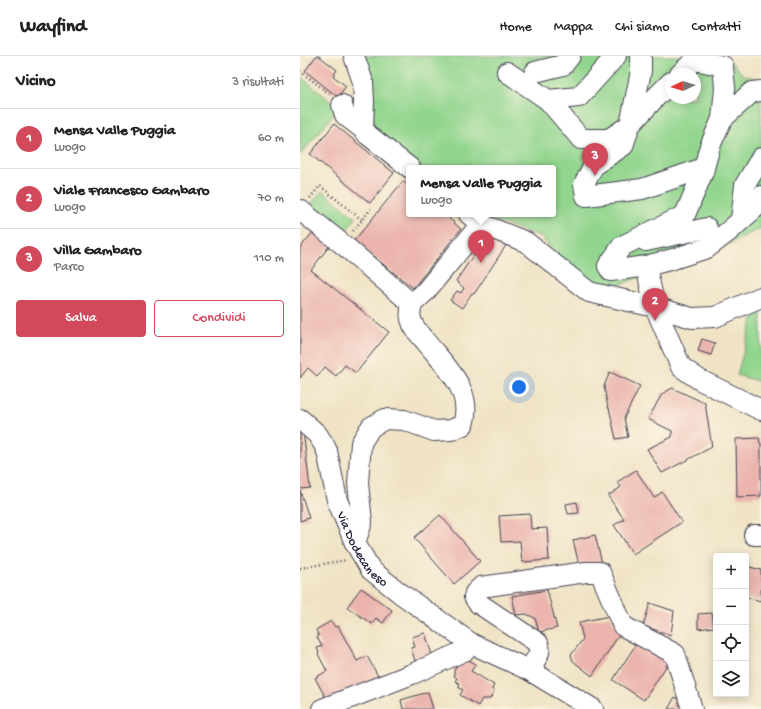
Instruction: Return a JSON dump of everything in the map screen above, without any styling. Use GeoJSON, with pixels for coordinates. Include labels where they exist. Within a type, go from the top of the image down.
{"type":"FeatureCollection","features":[{"type":"Feature","properties":{"kind":"street"},"geometry":{"type":"LineString","coordinates":[[354,56],[363,82],[363,129]]}},
{"type":"Feature","properties":{"kind":"street"},"geometry":{"type":"LineString","coordinates":[[535,72],[563,65],[570,56]]}},
{"type":"Feature","properties":{"kind":"street"},"geometry":{"type":"LineString","coordinates":[[548,100],[579,97],[615,56]]}},
{"type":"Feature","properties":{"kind":"street"},"geometry":{"type":"LineString","coordinates":[[641,56],[641,70],[630,125],[623,146],[594,165],[584,184],[586,196],[642,189],[704,168]]}},
{"type":"Feature","properties":{"kind":"street"},"geometry":{"type":"LineString","coordinates":[[686,68],[695,60],[723,66],[725,88],[722,118],[710,146],[704,168],[686,215],[622,246],[608,266],[611,270],[646,266],[707,248],[758,205],[761,196]]}},
{"type":"Feature","properties":{"kind":"street"},"geometry":{"type":"LineString","coordinates":[[507,72],[548,100],[581,139],[609,139],[630,125],[665,88]]}},
{"type":"Feature","properties":{"kind":"street"},"geometry":{"type":"LineString","coordinates":[[722,118],[752,92],[753,86]]}},
{"type":"Feature","properties":{"kind":"street"},"geometry":{"type":"LineString","coordinates":[[737,101],[753,86]]}},
{"type":"Feature","properties":{"kind":"street"},"geometry":{"type":"LineString","coordinates":[[342,105],[345,115],[406,165]]}},
{"type":"Feature","properties":{"kind":"street"},"geometry":{"type":"LineString","coordinates":[[741,220],[746,185],[761,158]]}},
{"type":"Feature","properties":{"kind":"street"},"geometry":{"type":"LineString","coordinates":[[300,210],[412,304]]}},
{"type":"Feature","properties":{"kind":"street"},"geometry":{"type":"LineString","coordinates":[[356,553],[362,522],[358,483],[361,443],[371,427],[385,419],[404,420],[434,431],[451,430],[463,426],[467,414],[465,400],[460,385],[416,330],[410,318],[412,304],[425,292],[475,219],[526,242],[589,292],[655,307],[692,318],[715,317],[761,297]]}},
{"type":"Feature","properties":{"kind":"street"},"geometry":{"type":"LineString","coordinates":[[622,246],[707,228]]}},
{"type":"Feature","properties":{"kind":"street"},"geometry":{"type":"LineString","coordinates":[[646,266],[655,307],[681,367],[700,380],[761,410]]}},
{"type":"Feature","properties":{"kind":"street","name":"Via Dodecaneso"},"geometry":{"type":"LineString","coordinates":[[300,419],[317,434],[327,451],[337,500],[356,553],[371,570],[472,644],[529,670],[593,709]]}},
{"type":"Feature","properties":{"kind":"street"},"geometry":{"type":"LineString","coordinates":[[529,670],[540,653],[538,643],[478,603],[474,597],[475,592],[481,587],[586,572],[600,572],[623,626],[675,654],[692,709]]}},
{"type":"Feature","properties":{"kind":"street"},"geometry":{"type":"LineString","coordinates":[[322,709],[426,668],[466,650],[472,644]]}},
{"type":"Feature","properties":{"kind":"path"},"geometry":{"type":"LineString","coordinates":[[300,71],[342,105]]}},
{"type":"Feature","properties":{"kind":"path"},"geometry":{"type":"LineString","coordinates":[[300,210],[320,186],[362,220]]}},
{"type":"Feature","properties":{"kind":"path"},"geometry":{"type":"LineString","coordinates":[[342,244],[371,209]]}},
{"type":"Feature","properties":{"kind":"path"},"geometry":{"type":"LineString","coordinates":[[300,568],[356,553]]}},
{"type":"Feature","properties":{"kind":"green space"},"geometry":{"type":"Polygon","coordinates":[[[365,56],[726,56],[743,75],[761,80],[761,228],[683,267],[647,274],[619,285],[596,286],[579,278],[540,236],[482,217],[556,217],[556,165],[413,165],[374,136],[370,69],[365,56]]]}},
{"type":"Feature","properties":{"kind":"green space"},"geometry":{"type":"Polygon","coordinates":[[[301,77],[339,108],[300,155],[300,78],[301,77]]]}},
{"type":"Feature","properties":{"kind":"green space"},"geometry":{"type":"Polygon","coordinates":[[[322,191],[356,218],[342,235],[308,208],[322,191]]]}},
{"type":"Feature","properties":{"kind":"green space"},"geometry":{"type":"Polygon","coordinates":[[[756,308],[761,310],[761,382],[737,375],[756,308]]]}},
{"type":"Feature","properties":{"kind":"building"},"geometry":{"type":"Polygon","coordinates":[[[316,56],[319,56],[337,70],[333,76],[346,86],[338,97],[305,71],[316,56]]]}},
{"type":"Feature","properties":{"kind":"building"},"geometry":{"type":"Polygon","coordinates":[[[334,124],[394,173],[370,203],[310,154],[334,124]]]}},
{"type":"Feature","properties":{"kind":"building"},"geometry":{"type":"Polygon","coordinates":[[[403,181],[406,184],[406,217],[447,217],[461,229],[413,288],[354,241],[403,181]]]}},
{"type":"Feature","properties":{"kind":"building"},"geometry":{"type":"Polygon","coordinates":[[[314,231],[330,245],[311,270],[389,332],[356,373],[345,365],[336,376],[325,367],[317,376],[308,368],[300,378],[300,248],[314,231]]]}},
{"type":"Feature","properties":{"kind":"building"},"geometry":{"type":"Polygon","coordinates":[[[489,232],[507,244],[474,294],[472,293],[462,308],[450,300],[457,291],[461,293],[464,288],[456,281],[489,232]]]}},
{"type":"Feature","properties":{"kind":"building"},"geometry":{"type":"Polygon","coordinates":[[[702,339],[715,343],[711,355],[698,351],[702,339]]]}},
{"type":"Feature","properties":{"kind":"building"},"geometry":{"type":"Polygon","coordinates":[[[610,372],[640,386],[624,418],[628,437],[616,439],[604,386],[610,372]]]}},
{"type":"Feature","properties":{"kind":"building"},"geometry":{"type":"Polygon","coordinates":[[[672,388],[705,403],[712,447],[662,473],[647,449],[672,437],[672,431],[648,419],[662,394],[672,388]]]}},
{"type":"Feature","properties":{"kind":"building"},"geometry":{"type":"Polygon","coordinates":[[[300,430],[303,430],[310,488],[300,489],[300,430]]]}},
{"type":"Feature","properties":{"kind":"building"},"geometry":{"type":"Polygon","coordinates":[[[759,438],[761,443],[761,496],[737,497],[736,439],[759,438]]]}},
{"type":"Feature","properties":{"kind":"building"},"geometry":{"type":"Polygon","coordinates":[[[636,470],[654,498],[662,492],[682,522],[633,554],[614,525],[624,519],[608,496],[621,487],[617,482],[636,470]]]}},
{"type":"Feature","properties":{"kind":"building"},"geometry":{"type":"Polygon","coordinates":[[[300,490],[309,518],[300,521],[300,490]]]}},
{"type":"Feature","properties":{"kind":"building"},"geometry":{"type":"Polygon","coordinates":[[[577,502],[579,513],[568,514],[566,504],[577,502]]]}},
{"type":"Feature","properties":{"kind":"building"},"geometry":{"type":"Polygon","coordinates":[[[530,514],[531,529],[547,528],[549,560],[522,562],[520,541],[501,542],[499,516],[530,514]]]}},
{"type":"Feature","properties":{"kind":"building"},"geometry":{"type":"Polygon","coordinates":[[[440,515],[480,561],[454,584],[414,538],[440,515]]]}},
{"type":"Feature","properties":{"kind":"building"},"geometry":{"type":"Polygon","coordinates":[[[595,535],[602,563],[580,569],[573,540],[595,535]]]}},
{"type":"Feature","properties":{"kind":"building"},"geometry":{"type":"Polygon","coordinates":[[[749,567],[761,570],[761,601],[749,598],[749,567]]]}},
{"type":"Feature","properties":{"kind":"building"},"geometry":{"type":"Polygon","coordinates":[[[361,588],[392,610],[383,623],[376,618],[372,624],[347,607],[361,588]]]}},
{"type":"Feature","properties":{"kind":"building"},"geometry":{"type":"Polygon","coordinates":[[[547,590],[557,628],[539,632],[535,618],[526,614],[516,615],[512,596],[547,590]]]}},
{"type":"Feature","properties":{"kind":"building"},"geometry":{"type":"Polygon","coordinates":[[[650,603],[674,611],[671,635],[643,626],[650,603]]]}},
{"type":"Feature","properties":{"kind":"building"},"geometry":{"type":"Polygon","coordinates":[[[712,613],[713,627],[698,629],[698,614],[712,613]]]}},
{"type":"Feature","properties":{"kind":"building"},"geometry":{"type":"Polygon","coordinates":[[[610,616],[621,632],[592,676],[573,661],[571,655],[583,639],[579,622],[610,616]]]}},
{"type":"Feature","properties":{"kind":"building"},"geometry":{"type":"Polygon","coordinates":[[[331,621],[335,627],[338,626],[357,661],[367,656],[379,678],[328,702],[315,678],[327,671],[318,654],[317,648],[322,646],[317,637],[319,636],[316,630],[331,621]]]}},
{"type":"Feature","properties":{"kind":"building"},"geometry":{"type":"Polygon","coordinates":[[[425,633],[433,658],[428,657],[415,661],[411,648],[415,647],[412,637],[425,633]]]}},
{"type":"Feature","properties":{"kind":"building"},"geometry":{"type":"Polygon","coordinates":[[[638,641],[669,662],[644,700],[613,680],[638,641]]]}},
{"type":"Feature","properties":{"kind":"building"},"geometry":{"type":"Polygon","coordinates":[[[465,658],[476,664],[471,671],[494,685],[492,689],[494,692],[490,699],[482,699],[478,706],[460,695],[463,690],[458,687],[460,684],[455,681],[457,678],[454,676],[454,670],[460,661],[465,658]]]}},
{"type":"Feature","properties":{"kind":"building"},"geometry":{"type":"Polygon","coordinates":[[[428,692],[433,709],[403,709],[401,700],[428,692]]]}},
{"type":"Feature","properties":{"kind":"building"},"geometry":{"type":"Polygon","coordinates":[[[675,697],[688,706],[686,709],[668,709],[675,697]]]}},
{"type":"Feature","properties":{"kind":"place","name":"Villa Gambaro"},"geometry":{"type":"Point","coordinates":[595,176]}},
{"type":"Feature","properties":{"kind":"place","name":"Mensa Valle Puggia"},"geometry":{"type":"Point","coordinates":[481,263]}},
{"type":"Feature","properties":{"kind":"place","name":"Viale Francesco Gambaro"},"geometry":{"type":"Point","coordinates":[655,321]}}]}
